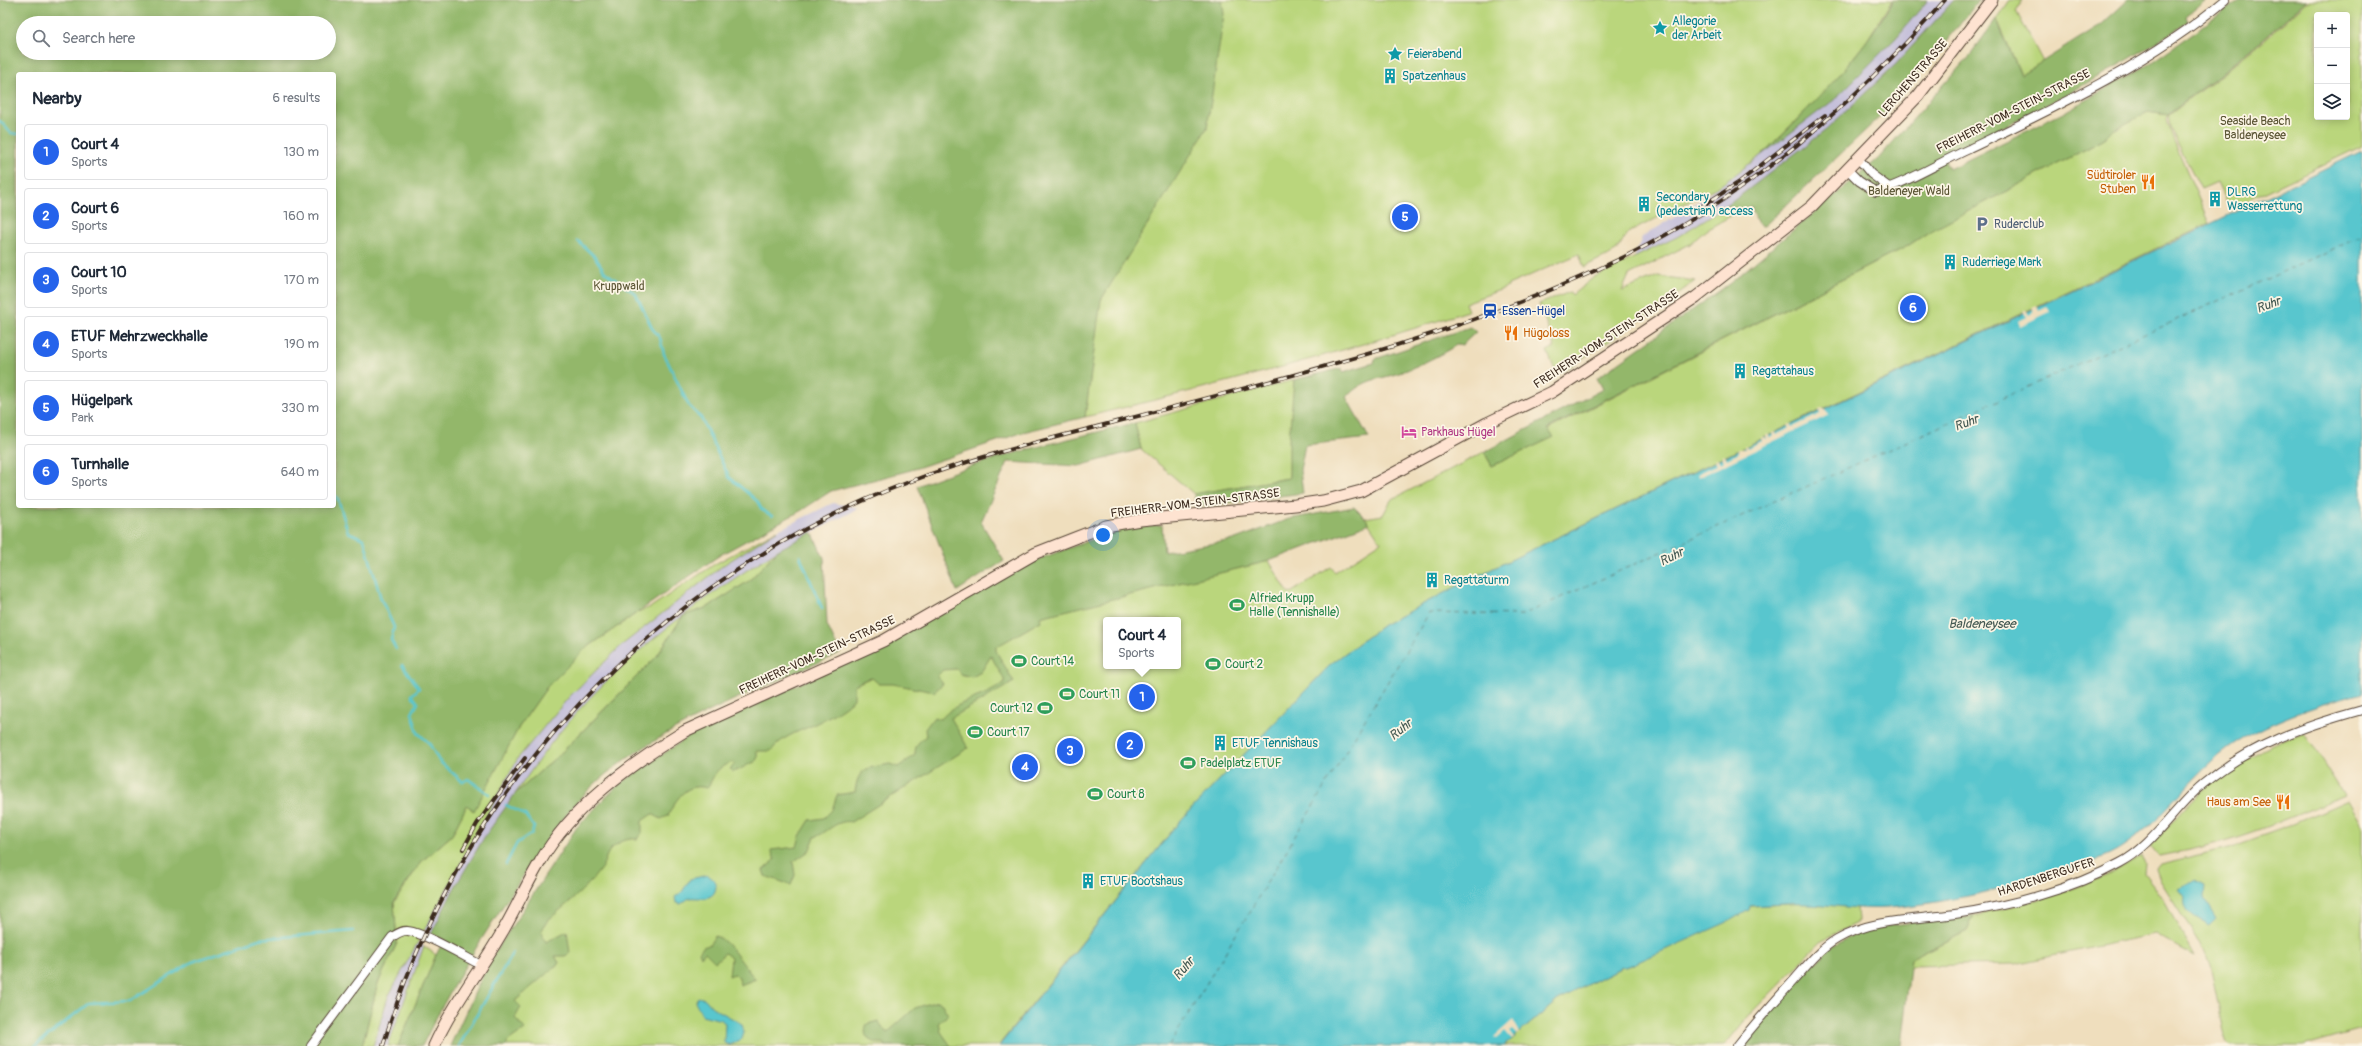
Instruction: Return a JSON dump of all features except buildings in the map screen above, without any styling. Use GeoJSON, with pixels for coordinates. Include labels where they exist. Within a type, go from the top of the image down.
{"type":"FeatureCollection","features":[{"type":"Feature","properties":{"kind":"main road","name":"LERCHENSTRASSE"},"geometry":{"type":"LineString","coordinates":[[1848,170],[1922,90],[1992,0]]}},
{"type":"Feature","properties":{"kind":"main road","name":"FREIHERR-VOM-STEIN-STRASSE"},"geometry":{"type":"LineString","coordinates":[[434,1046],[461,995],[501,934],[540,861],[555,838],[577,814],[612,782],[655,749],[685,731],[883,641],[1036,554],[1106,526],[1140,520],[1323,501],[1361,491],[1487,423],[1552,392],[1696,298],[1812,206],[1848,170]]}},
{"type":"Feature","properties":{"kind":"street","name":"FREIHERR-VOM-STEIN-STRASSE"},"geometry":{"type":"LineString","coordinates":[[1848,170],[1859,181],[1876,192],[1890,188],[2072,99],[2140,60],[2225,0]]}},
{"type":"Feature","properties":{"kind":"street"},"geometry":{"type":"LineString","coordinates":[[1858,158],[1871,174],[1890,188]]}},
{"type":"Feature","properties":{"kind":"street","name":"HARDENBERGUFER"},"geometry":{"type":"LineString","coordinates":[[1737,1046],[1820,951],[1853,930],[1882,923],[1955,914],[1993,907],[2097,875],[2123,862],[2143,846],[2202,785],[2236,760],[2286,733],[2362,710]]}},
{"type":"Feature","properties":{"kind":"street"},"geometry":{"type":"LineString","coordinates":[[311,1046],[392,937],[401,931],[414,933],[481,965]]}},
{"type":"Feature","properties":{"kind":"shaded area"},"geometry":{"type":"Polygon","coordinates":[[[1928,0],[1954,0],[1896,64],[1826,130],[1728,205],[1677,237],[1634,258],[1642,237],[1688,209],[1834,100],[1895,39],[1928,0]]]}},
{"type":"Feature","properties":{"kind":"shaded area"},"geometry":{"type":"Polygon","coordinates":[[[833,503],[860,508],[778,550],[515,794],[485,836],[455,887],[431,934],[418,927],[518,758],[569,697],[622,645],[725,564],[778,530],[833,503]]]}},
{"type":"Feature","properties":{"kind":"shaded area"},"geometry":{"type":"Polygon","coordinates":[[[411,940],[424,946],[388,1046],[373,1046],[387,997],[411,940]]]}},
{"type":"Feature","properties":{"kind":"green space","name":"Kruppwald"},"geometry":{"type":"Polygon","coordinates":[[[0,0],[1222,0],[1224,14],[1207,128],[1101,300],[1085,417],[1027,431],[911,470],[831,491],[802,510],[720,555],[585,649],[547,687],[519,727],[474,811],[467,805],[452,835],[421,862],[394,902],[397,943],[378,983],[362,1046],[0,1046],[0,0]]]}},
{"type":"Feature","properties":{"kind":"green space"},"geometry":{"type":"Polygon","coordinates":[[[1220,0],[1892,0],[1866,42],[1827,90],[1760,156],[1721,185],[1628,233],[1616,251],[1584,267],[1579,254],[1508,285],[1508,287],[1465,303],[1468,311],[1374,341],[1278,368],[1085,417],[1100,300],[1220,0]]]}},
{"type":"Feature","properties":{"kind":"green space"},"geometry":{"type":"Polygon","coordinates":[[[1893,0],[1928,0],[1895,39],[1834,100],[1760,156],[1797,120],[1849,64],[1893,0]]]}},
{"type":"Feature","properties":{"kind":"green space"},"geometry":{"type":"Polygon","coordinates":[[[1954,0],[1979,0],[1946,42],[1884,113],[1762,228],[1757,222],[1751,206],[1736,213],[1728,205],[1826,130],[1896,64],[1954,0]]]}},
{"type":"Feature","properties":{"kind":"green space"},"geometry":{"type":"Polygon","coordinates":[[[2010,0],[2023,0],[2016,11],[2043,62],[2021,75],[1997,19],[2010,0]]]}},
{"type":"Feature","properties":{"kind":"green space","name":"Baldeneyer Wald"},"geometry":{"type":"Polygon","coordinates":[[[2128,0],[2206,0],[2186,16],[2188,22],[2129,59],[2037,110],[1943,157],[1949,169],[2061,114],[2146,66],[2240,0],[2307,0],[2263,39],[2168,115],[2148,112],[2113,130],[2103,140],[1927,233],[1906,247],[1547,429],[1554,437],[1492,466],[1484,452],[1603,389],[1597,378],[1729,284],[1878,159],[1972,53],[1996,19],[2021,75],[2102,24],[2128,0]]]}},
{"type":"Feature","properties":{"kind":"green space","name":"Seaside Beach Baldeneysee"},"geometry":{"type":"Polygon","coordinates":[[[2309,0],[2362,0],[2362,146],[2230,209],[2217,182],[2201,189],[2170,128],[2168,116],[2264,40],[2309,0]]]}},
{"type":"Feature","properties":{"kind":"green space"},"geometry":{"type":"Polygon","coordinates":[[[2148,112],[2168,115],[2166,120],[2169,129],[2209,223],[1469,580],[1383,625],[1332,663],[1181,820],[998,1046],[491,1046],[510,1007],[525,990],[559,963],[534,922],[622,831],[824,698],[895,667],[999,626],[1269,561],[1289,594],[1331,567],[1335,572],[1381,542],[1365,518],[1383,515],[1391,500],[1484,452],[1492,466],[1553,437],[1547,430],[1906,247],[1927,233],[2103,140],[2113,130],[2148,112]]]}},
{"type":"Feature","properties":{"kind":"green space"},"geometry":{"type":"Polygon","coordinates":[[[1728,205],[1736,213],[1706,230],[1690,244],[1629,275],[1622,291],[1658,276],[1695,281],[1659,308],[1557,375],[1547,351],[1555,347],[1539,304],[1570,292],[1572,295],[1594,277],[1677,237],[1728,205]]]}},
{"type":"Feature","properties":{"kind":"green space"},"geometry":{"type":"Polygon","coordinates":[[[1470,327],[1476,332],[1462,345],[1458,344],[1430,360],[1402,372],[1372,380],[1360,386],[1346,397],[1369,438],[1305,445],[1300,470],[1303,493],[1195,507],[1194,494],[1289,478],[1289,440],[1294,380],[1342,368],[1343,372],[1374,363],[1375,359],[1470,327]]]}},
{"type":"Feature","properties":{"kind":"green space"},"geometry":{"type":"Polygon","coordinates":[[[1294,380],[1289,478],[1194,494],[1141,449],[1135,423],[1294,380]]]}},
{"type":"Feature","properties":{"kind":"green space"},"geometry":{"type":"Polygon","coordinates":[[[1135,423],[1141,449],[1079,466],[1008,462],[981,522],[1004,561],[957,591],[917,486],[970,466],[997,458],[1135,423]]]}},
{"type":"Feature","properties":{"kind":"green space"},"geometry":{"type":"Polygon","coordinates":[[[1354,507],[1370,523],[1269,561],[1040,617],[1041,621],[996,647],[996,651],[1014,682],[951,718],[968,748],[851,822],[837,824],[815,837],[809,851],[793,862],[795,875],[791,885],[765,876],[763,870],[775,860],[771,850],[797,847],[800,836],[810,820],[824,818],[832,810],[837,795],[855,792],[856,783],[865,770],[890,764],[898,767],[915,755],[916,746],[926,736],[925,729],[934,717],[941,719],[955,707],[988,693],[1004,683],[1004,679],[991,656],[981,672],[972,677],[960,674],[957,669],[943,670],[937,676],[943,684],[934,692],[893,684],[879,684],[871,677],[854,685],[854,699],[839,711],[789,736],[775,746],[771,751],[756,751],[758,757],[755,762],[739,770],[733,772],[730,769],[735,764],[732,762],[722,767],[716,772],[707,788],[693,787],[683,793],[678,798],[668,816],[661,819],[652,814],[642,821],[642,833],[637,839],[623,841],[612,848],[608,853],[602,868],[588,884],[547,921],[541,932],[546,942],[567,931],[570,953],[565,956],[555,956],[559,963],[515,1001],[521,1007],[515,1018],[525,1029],[508,1041],[506,1046],[450,1046],[490,960],[577,827],[618,785],[695,732],[881,646],[1039,559],[1121,529],[1162,525],[1164,552],[1233,540],[1289,519],[1354,507]]]}},
{"type":"Feature","properties":{"kind":"green space"},"geometry":{"type":"Polygon","coordinates":[[[778,530],[725,564],[622,645],[569,697],[518,758],[388,997],[373,1046],[362,1046],[378,983],[397,943],[394,903],[421,862],[452,835],[467,805],[473,811],[519,727],[547,687],[585,649],[638,612],[651,607],[715,564],[778,530]]]}},
{"type":"Feature","properties":{"kind":"green space"},"geometry":{"type":"Polygon","coordinates":[[[812,532],[824,558],[827,625],[840,653],[689,721],[660,737],[633,755],[593,785],[570,811],[538,853],[480,942],[422,1046],[398,1046],[436,955],[444,940],[431,934],[455,887],[485,836],[515,794],[563,751],[657,656],[683,616],[708,607],[749,581],[778,550],[812,532]]]}},
{"type":"Feature","properties":{"kind":"green space"},"geometry":{"type":"Polygon","coordinates":[[[778,550],[749,581],[708,607],[683,616],[657,656],[563,751],[515,794],[558,734],[612,675],[692,608],[778,550]]]}},
{"type":"Feature","properties":{"kind":"green space"},"geometry":{"type":"Polygon","coordinates":[[[2304,732],[2344,795],[2253,832],[2206,846],[2158,856],[2150,846],[2183,810],[2214,780],[2238,763],[2264,749],[2304,732]]]}},
{"type":"Feature","properties":{"kind":"green space"},"geometry":{"type":"Polygon","coordinates":[[[2348,800],[2362,825],[2362,1029],[2302,1046],[2230,1046],[2226,1041],[2210,965],[2202,946],[2160,880],[2156,869],[2160,864],[2228,848],[2284,828],[2348,800]]]}},
{"type":"Feature","properties":{"kind":"green space"},"geometry":{"type":"Polygon","coordinates":[[[2141,856],[2145,863],[2144,873],[2163,898],[2195,956],[2155,934],[2015,964],[1910,966],[1911,959],[1967,931],[1974,916],[2052,896],[2111,874],[2141,856]]]}},
{"type":"Feature","properties":{"kind":"green space"},"geometry":{"type":"Polygon","coordinates":[[[1805,903],[1857,907],[1858,922],[1823,940],[1750,1014],[1724,1046],[1504,1046],[1558,1000],[1620,968],[1629,966],[1750,906],[1805,903]]]}},
{"type":"Feature","properties":{"kind":"green space"},"geometry":{"type":"Polygon","coordinates":[[[1974,916],[1967,931],[1911,959],[1901,1046],[1742,1046],[1794,984],[1839,942],[1867,930],[1897,924],[1974,916]]]}},
{"type":"Feature","properties":{"kind":"green space"},"geometry":{"type":"Polygon","coordinates":[[[715,936],[721,939],[732,949],[756,979],[740,985],[739,977],[734,974],[729,976],[731,958],[725,953],[715,962],[705,952],[701,957],[699,952],[703,947],[709,945],[715,936]]]}},
{"type":"Feature","properties":{"kind":"green space"},"geometry":{"type":"Polygon","coordinates":[[[424,946],[436,955],[398,1046],[388,1046],[424,946]]]}},
{"type":"Feature","properties":{"kind":"green space"},"geometry":{"type":"Polygon","coordinates":[[[937,1001],[942,1004],[948,1015],[939,1022],[941,1032],[951,1046],[885,1046],[883,1043],[871,1041],[866,1036],[865,1029],[867,1024],[878,1021],[887,1033],[915,1008],[937,1001]]]}},
{"type":"Feature","properties":{"kind":"water","name":"Baldeneysee"},"geometry":{"type":"Polygon","coordinates":[[[2362,151],[2362,693],[2303,711],[2264,727],[2246,737],[2213,761],[2158,817],[2134,838],[2116,851],[2102,857],[2044,876],[1978,894],[1911,906],[1858,908],[1779,904],[1750,906],[1749,910],[1732,920],[1629,966],[1620,968],[1558,1000],[1504,1046],[999,1046],[1181,820],[1332,663],[1383,625],[1469,580],[2362,151]]]}},
{"type":"Feature","properties":{"kind":"water"},"geometry":{"type":"Polygon","coordinates":[[[708,875],[714,880],[716,886],[715,891],[710,897],[689,898],[681,904],[676,903],[675,897],[682,892],[690,879],[708,875]]]}},
{"type":"Feature","properties":{"kind":"water"},"geometry":{"type":"Polygon","coordinates":[[[2196,880],[2206,885],[2205,898],[2217,918],[2210,925],[2188,911],[2185,896],[2179,888],[2196,880]]]}},
{"type":"Feature","properties":{"kind":"water"},"geometry":{"type":"Polygon","coordinates":[[[698,997],[705,999],[712,1007],[742,1024],[744,1033],[742,1039],[730,1045],[724,1043],[725,1023],[721,1020],[702,1015],[695,1002],[698,997]]]}},
{"type":"Feature","properties":{"kind":"pier"},"geometry":{"type":"Polygon","coordinates":[[[2037,305],[2039,310],[2047,306],[2050,312],[2020,326],[2018,321],[2026,317],[2023,312],[2026,310],[2029,315],[2034,312],[2032,307],[2037,305]]]}},
{"type":"Feature","properties":{"kind":"pier"},"geometry":{"type":"Polygon","coordinates":[[[1823,408],[1829,415],[1699,477],[1697,474],[1717,465],[1714,460],[1717,459],[1720,463],[1724,461],[1722,457],[1724,455],[1727,459],[1738,452],[1737,449],[1745,449],[1744,446],[1746,445],[1748,448],[1762,441],[1761,438],[1763,437],[1767,439],[1766,436],[1768,434],[1770,438],[1773,436],[1772,433],[1774,432],[1776,435],[1790,428],[1788,425],[1791,424],[1793,427],[1820,414],[1819,410],[1823,408]]]}},
{"type":"Feature","properties":{"kind":"pier"},"geometry":{"type":"Polygon","coordinates":[[[1513,1020],[1520,1033],[1518,1035],[1513,1030],[1510,1032],[1514,1037],[1512,1039],[1505,1031],[1496,1039],[1494,1037],[1513,1020]]]}},
{"type":"Feature","properties":{"kind":"waterway"},"geometry":{"type":"LineString","coordinates":[[0,121],[11,133],[16,134]]}},
{"type":"Feature","properties":{"kind":"waterway"},"geometry":{"type":"LineString","coordinates":[[578,241],[595,257],[605,272],[636,294],[652,328],[660,338],[664,354],[689,406],[701,418],[729,477],[757,501],[762,510],[772,516]]}},
{"type":"Feature","properties":{"kind":"waterway"},"geometry":{"type":"LineString","coordinates":[[336,497],[338,499],[348,532],[364,539],[381,599],[394,627],[391,640],[396,649]]}},
{"type":"Feature","properties":{"kind":"waterway"},"geometry":{"type":"LineString","coordinates":[[800,556],[822,608]]}},
{"type":"Feature","properties":{"kind":"waterway"},"geometry":{"type":"LineString","coordinates":[[402,665],[419,688],[412,695],[418,703],[412,713],[418,733],[429,743],[439,761],[463,782],[468,779],[489,794]]}},
{"type":"Feature","properties":{"kind":"waterway"},"geometry":{"type":"LineString","coordinates":[[506,805],[525,815],[534,827],[532,833],[517,843],[506,864]]}},
{"type":"Feature","properties":{"kind":"waterway"},"geometry":{"type":"LineString","coordinates":[[35,1046],[89,1003],[130,1001],[192,962],[259,939],[353,931]]}},
{"type":"Feature","properties":{"kind":"waterway"},"geometry":{"type":"LineString","coordinates":[[459,1046],[513,952]]}},
{"type":"Feature","properties":{"kind":"ferry route"},"geometry":{"type":"LineString","coordinates":[[1169,1046],[1429,613],[1522,615],[2362,236]]}},
{"type":"Feature","properties":{"kind":"railway"},"geometry":{"type":"LineString","coordinates":[[383,1046],[417,952],[462,863],[517,779],[580,703],[652,634],[732,574],[817,523],[909,482],[936,472],[1017,448],[1317,369],[1380,350],[1503,309],[1624,257],[1715,205],[1757,176],[1797,145],[1873,76],[1910,39],[1945,0]]}},
{"type":"Feature","properties":{"kind":"railway"},"geometry":{"type":"LineString","coordinates":[[1699,208],[1738,183],[1825,115]]}},
{"type":"Feature","properties":{"kind":"railway"},"geometry":{"type":"LineString","coordinates":[[463,849],[477,824],[525,758]]}},
{"type":"Feature","properties":{"kind":"place","name":"Allegorie der Arbeit"},"geometry":{"type":"Point","coordinates":[1660,28]}},
{"type":"Feature","properties":{"kind":"place","name":"Feierabend"},"geometry":{"type":"Point","coordinates":[1395,54]}},
{"type":"Feature","properties":{"kind":"place","name":"Spatzenhaus"},"geometry":{"type":"Point","coordinates":[1390,76]}},
{"type":"Feature","properties":{"kind":"place","name":"Südtiroler Stuben"},"geometry":{"type":"Point","coordinates":[2148,182]}},
{"type":"Feature","properties":{"kind":"place","name":"DLRG Wasserrettung"},"geometry":{"type":"Point","coordinates":[2215,199]}},
{"type":"Feature","properties":{"kind":"place","name":"Secondary (pedestrian) access"},"geometry":{"type":"Point","coordinates":[1644,204]}},
{"type":"Feature","properties":{"kind":"place","name":"Hügelpark"},"geometry":{"type":"Point","coordinates":[1405,217]}},
{"type":"Feature","properties":{"kind":"place","name":"Ruderclub"},"geometry":{"type":"Point","coordinates":[1982,224]}},
{"type":"Feature","properties":{"kind":"place","name":"Ruderriege Mark"},"geometry":{"type":"Point","coordinates":[1950,262]}},
{"type":"Feature","properties":{"kind":"place","name":"Turnhalle"},"geometry":{"type":"Point","coordinates":[1913,308]}},
{"type":"Feature","properties":{"kind":"place","name":"Essen-Hügel"},"geometry":{"type":"Point","coordinates":[1490,311]}},
{"type":"Feature","properties":{"kind":"place","name":"Hügoloss"},"geometry":{"type":"Point","coordinates":[1511,333]}},
{"type":"Feature","properties":{"kind":"place","name":"Regattahaus"},"geometry":{"type":"Point","coordinates":[1740,371]}},
{"type":"Feature","properties":{"kind":"place","name":"Parkhaus Hügel"},"geometry":{"type":"Point","coordinates":[1409,432]}},
{"type":"Feature","properties":{"kind":"place","name":"Regattaturm"},"geometry":{"type":"Point","coordinates":[1432,580]}},
{"type":"Feature","properties":{"kind":"place","name":"Alfried Krupp Halle (Tennishalle)"},"geometry":{"type":"Point","coordinates":[1237,605]}},
{"type":"Feature","properties":{"kind":"place","name":"Court 14"},"geometry":{"type":"Point","coordinates":[1019,661]}},
{"type":"Feature","properties":{"kind":"place","name":"Court 2"},"geometry":{"type":"Point","coordinates":[1213,664]}},
{"type":"Feature","properties":{"kind":"place","name":"Court 11"},"geometry":{"type":"Point","coordinates":[1067,694]}},
{"type":"Feature","properties":{"kind":"place","name":"Court 4"},"geometry":{"type":"Point","coordinates":[1142,697]}},
{"type":"Feature","properties":{"kind":"place","name":"Court 12"},"geometry":{"type":"Point","coordinates":[1045,708]}},
{"type":"Feature","properties":{"kind":"place","name":"Court 17"},"geometry":{"type":"Point","coordinates":[975,732]}},
{"type":"Feature","properties":{"kind":"place","name":"ETUF Tennishaus"},"geometry":{"type":"Point","coordinates":[1220,743]}},
{"type":"Feature","properties":{"kind":"place","name":"Court 6"},"geometry":{"type":"Point","coordinates":[1130,745]}},
{"type":"Feature","properties":{"kind":"place","name":"Court 10"},"geometry":{"type":"Point","coordinates":[1070,751]}},
{"type":"Feature","properties":{"kind":"place","name":"Padelplatz ETUF"},"geometry":{"type":"Point","coordinates":[1188,763]}},
{"type":"Feature","properties":{"kind":"place","name":"ETUF Mehrzweckhalle"},"geometry":{"type":"Point","coordinates":[1025,767]}},
{"type":"Feature","properties":{"kind":"place","name":"Court 8"},"geometry":{"type":"Point","coordinates":[1095,794]}},
{"type":"Feature","properties":{"kind":"place","name":"Haus am See"},"geometry":{"type":"Point","coordinates":[2283,802]}},
{"type":"Feature","properties":{"kind":"place","name":"ETUF Bootshaus"},"geometry":{"type":"Point","coordinates":[1088,881]}},
{"type":"Feature","properties":{"kind":"water label","name":"Ruhr"},"geometry":{"type":"Point","coordinates":[2268,304]}},
{"type":"Feature","properties":{"kind":"water label","name":"Ruhr"},"geometry":{"type":"Point","coordinates":[1966,422]}},
{"type":"Feature","properties":{"kind":"water label","name":"Ruhr"},"geometry":{"type":"Point","coordinates":[1671,556]}},
{"type":"Feature","properties":{"kind":"water label","name":"Ruhr"},"geometry":{"type":"Point","coordinates":[1400,729]}},
{"type":"Feature","properties":{"kind":"water label","name":"Ruhr"},"geometry":{"type":"Point","coordinates":[1183,968]}}]}
